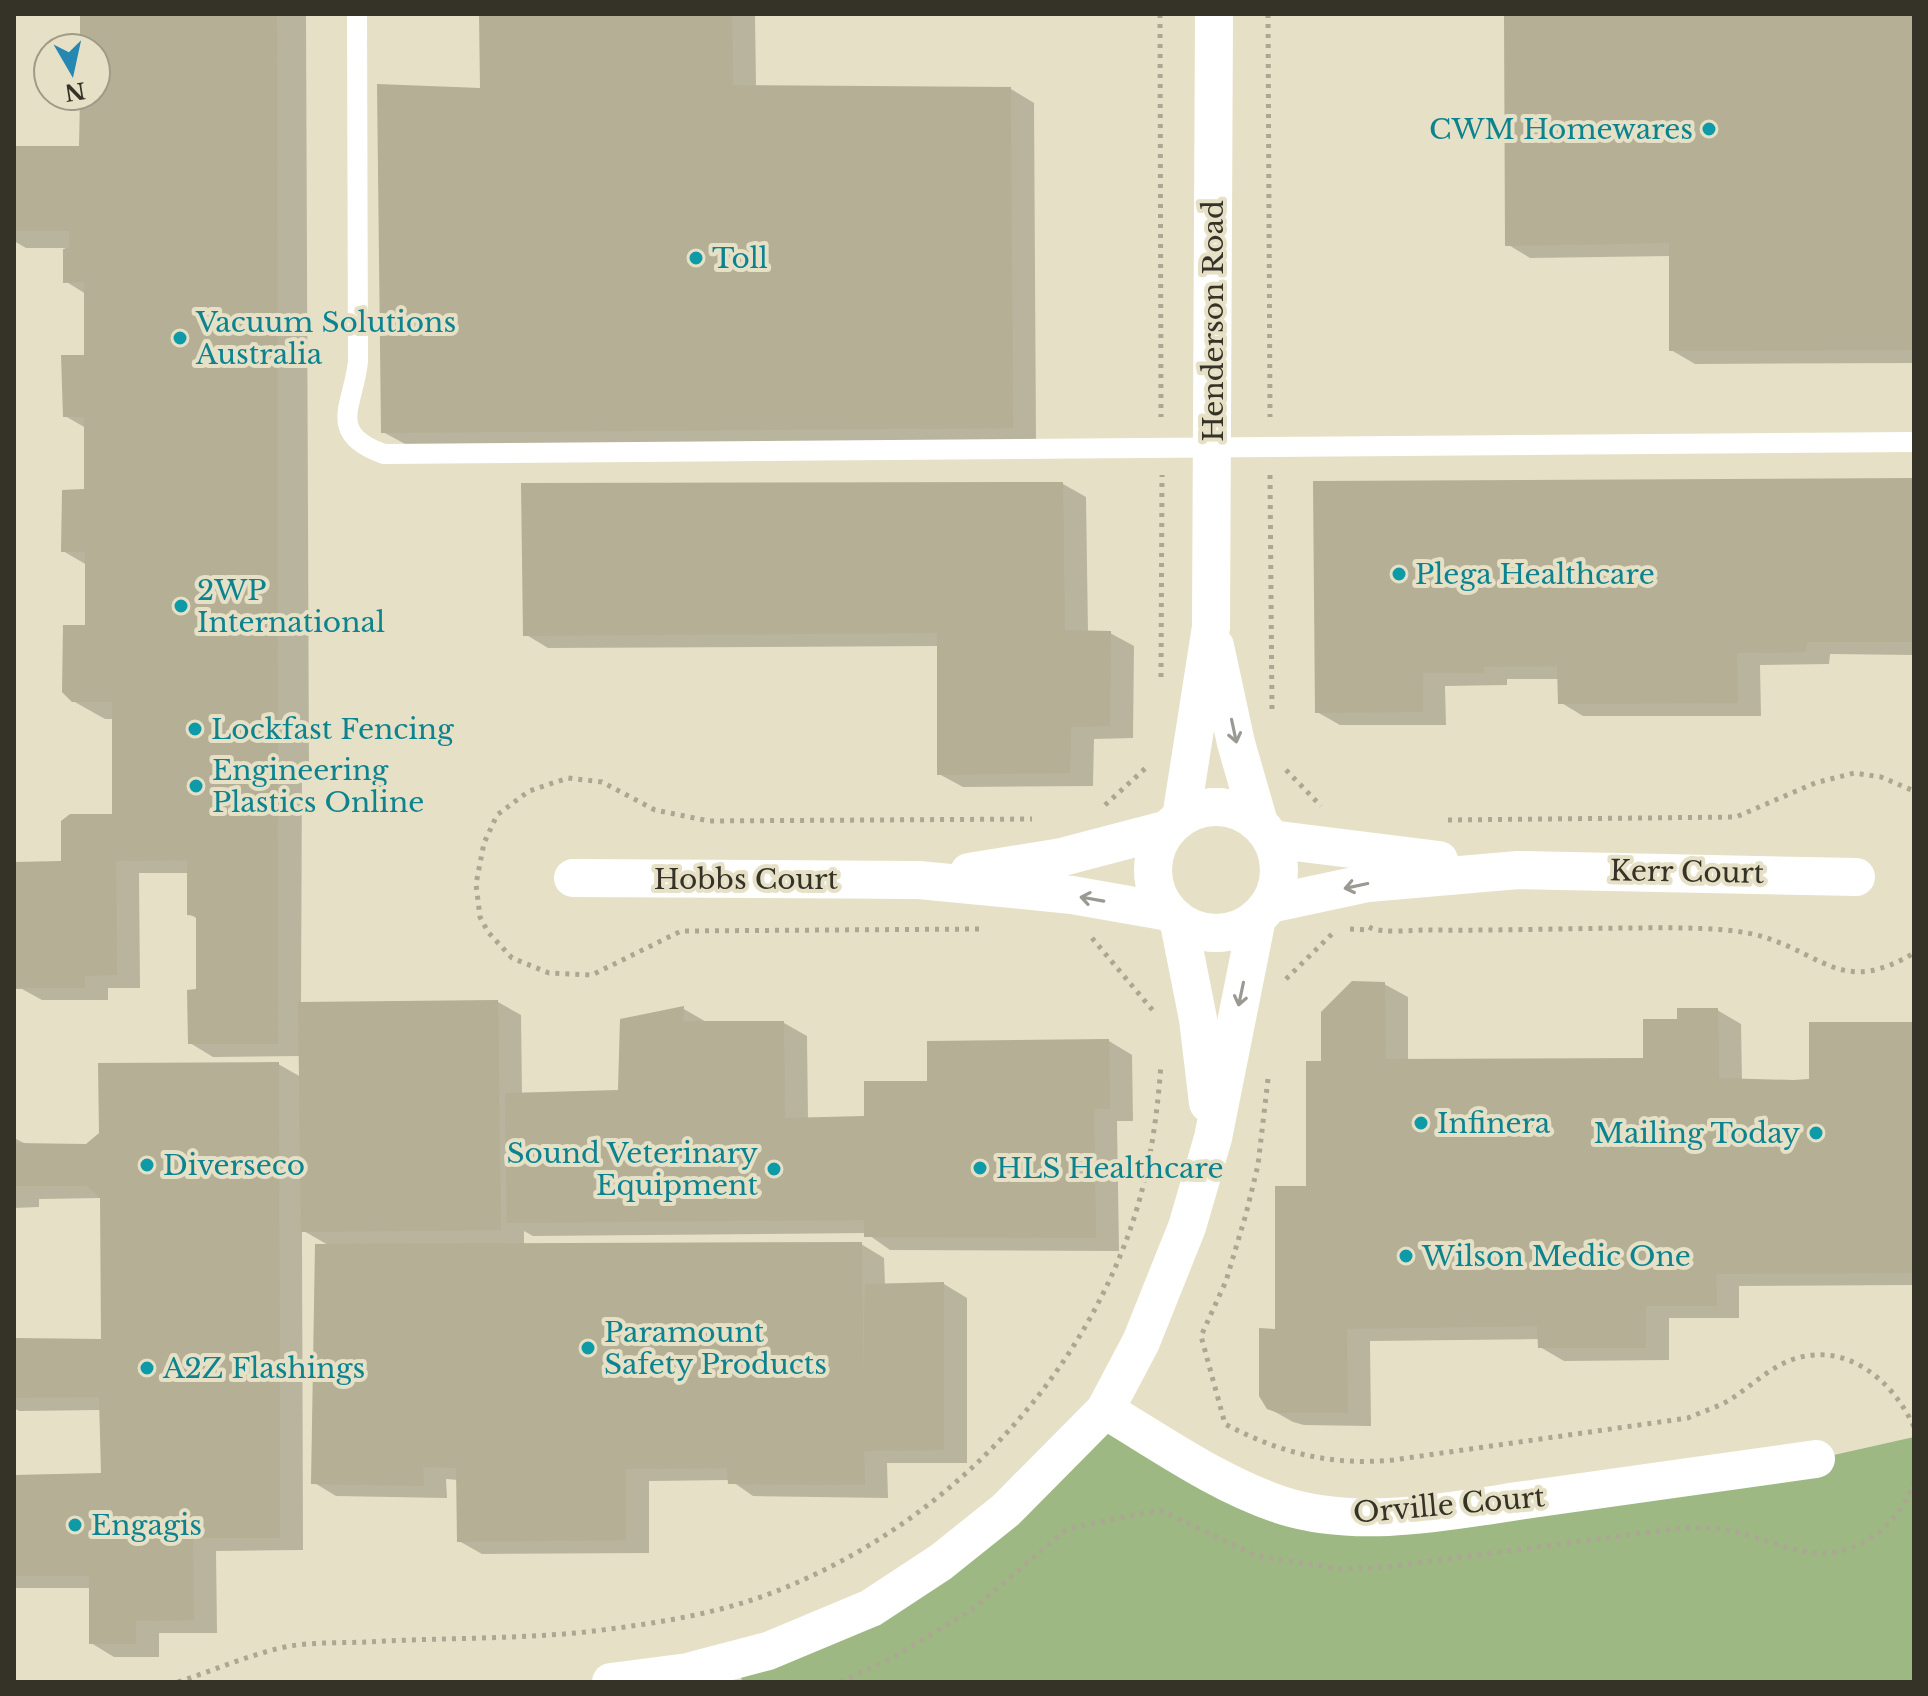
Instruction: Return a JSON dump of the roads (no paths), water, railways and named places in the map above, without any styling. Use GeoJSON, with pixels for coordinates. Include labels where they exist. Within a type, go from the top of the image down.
{"type":"FeatureCollection","features":[{"type":"Feature","properties":{"kind":"street","name":"Henderson Road"},"geometry":{"type":"LineString","coordinates":[[1173,824],[1211,627],[1214,14]]}},
{"type":"Feature","properties":{"kind":"street","name":"Henderson Road"},"geometry":{"type":"LineString","coordinates":[[1211,627],[1236,743],[1265,831]]}},
{"type":"Feature","properties":{"kind":"street"},"geometry":{"type":"LineString","coordinates":[[611,1682],[688,1672],[768,1651],[871,1608],[941,1562],[1006,1510],[1105,1410],[1148,1327],[1187,1227],[1213,1138],[1264,911],[1280,869],[1265,831],[1239,810],[1219,807],[1198,810],[1173,824],[1154,868],[1157,891],[1174,917],[1198,1019],[1213,1138]]}},
{"type":"Feature","properties":{"kind":"street","name":"Hobbs Court"},"geometry":{"type":"LineString","coordinates":[[919,880],[1062,857],[1173,824]]}},
{"type":"Feature","properties":{"kind":"street","name":"Kerr Court"},"geometry":{"type":"LineString","coordinates":[[1265,831],[1518,870]]}},
{"type":"Feature","properties":{"kind":"street","name":"Kerr Court"},"geometry":{"type":"LineString","coordinates":[[1264,911],[1368,883],[1518,870],[1856,877]]}},
{"type":"Feature","properties":{"kind":"street","name":"Hobbs Court"},"geometry":{"type":"LineString","coordinates":[[573,878],[919,880],[1072,895],[1174,917]]}},
{"type":"Feature","properties":{"kind":"street"},"geometry":{"type":"LineString","coordinates":[[1174,917],[1207,932],[1236,929],[1264,911]]}},
{"type":"Feature","properties":{"kind":"street","name":"Orville Court"},"geometry":{"type":"LineString","coordinates":[[1105,1410],[1237,1487],[1283,1506],[1335,1515],[1394,1516],[1816,1459]]}},
{"type":"Feature","properties":{"kind":"lane"},"geometry":{"type":"LineString","coordinates":[[357,14],[358,361],[345,416],[351,433],[364,447],[384,454],[1914,442]]}},
{"type":"Feature","properties":{"kind":"place","name":"CWM Homewares"},"geometry":{"type":"Point","coordinates":[1709,129]}},
{"type":"Feature","properties":{"kind":"place","name":"Toll"},"geometry":{"type":"Point","coordinates":[696,258]}},
{"type":"Feature","properties":{"kind":"place","name":"Vacuum Solutions Australia"},"geometry":{"type":"Point","coordinates":[180,338]}},
{"type":"Feature","properties":{"kind":"place","name":"Plega Healthcare"},"geometry":{"type":"Point","coordinates":[1399,574]}},
{"type":"Feature","properties":{"kind":"place","name":"2WP International"},"geometry":{"type":"Point","coordinates":[181,606]}},
{"type":"Feature","properties":{"kind":"place","name":"Lockfast Fencing"},"geometry":{"type":"Point","coordinates":[195,729]}},
{"type":"Feature","properties":{"kind":"place","name":"Engineering Plastics Online"},"geometry":{"type":"Point","coordinates":[196,786]}},
{"type":"Feature","properties":{"kind":"place","name":"Infinera"},"geometry":{"type":"Point","coordinates":[1421,1123]}},
{"type":"Feature","properties":{"kind":"place","name":"Mailing Today"},"geometry":{"type":"Point","coordinates":[1816,1133]}},
{"type":"Feature","properties":{"kind":"place","name":"Diverseco"},"geometry":{"type":"Point","coordinates":[147,1165]}},
{"type":"Feature","properties":{"kind":"place","name":"HLS Healthcare"},"geometry":{"type":"Point","coordinates":[980,1168]}},
{"type":"Feature","properties":{"kind":"place","name":"Sound Veterinary Equipment"},"geometry":{"type":"Point","coordinates":[774,1169]}},
{"type":"Feature","properties":{"kind":"place","name":"Wilson Medic One"},"geometry":{"type":"Point","coordinates":[1406,1256]}},
{"type":"Feature","properties":{"kind":"place","name":"Paramount Safety Products"},"geometry":{"type":"Point","coordinates":[588,1348]}},
{"type":"Feature","properties":{"kind":"place","name":"A2Z Flashings"},"geometry":{"type":"Point","coordinates":[147,1368]}},
{"type":"Feature","properties":{"kind":"place","name":"Engagis"},"geometry":{"type":"Point","coordinates":[75,1525]}}]}
